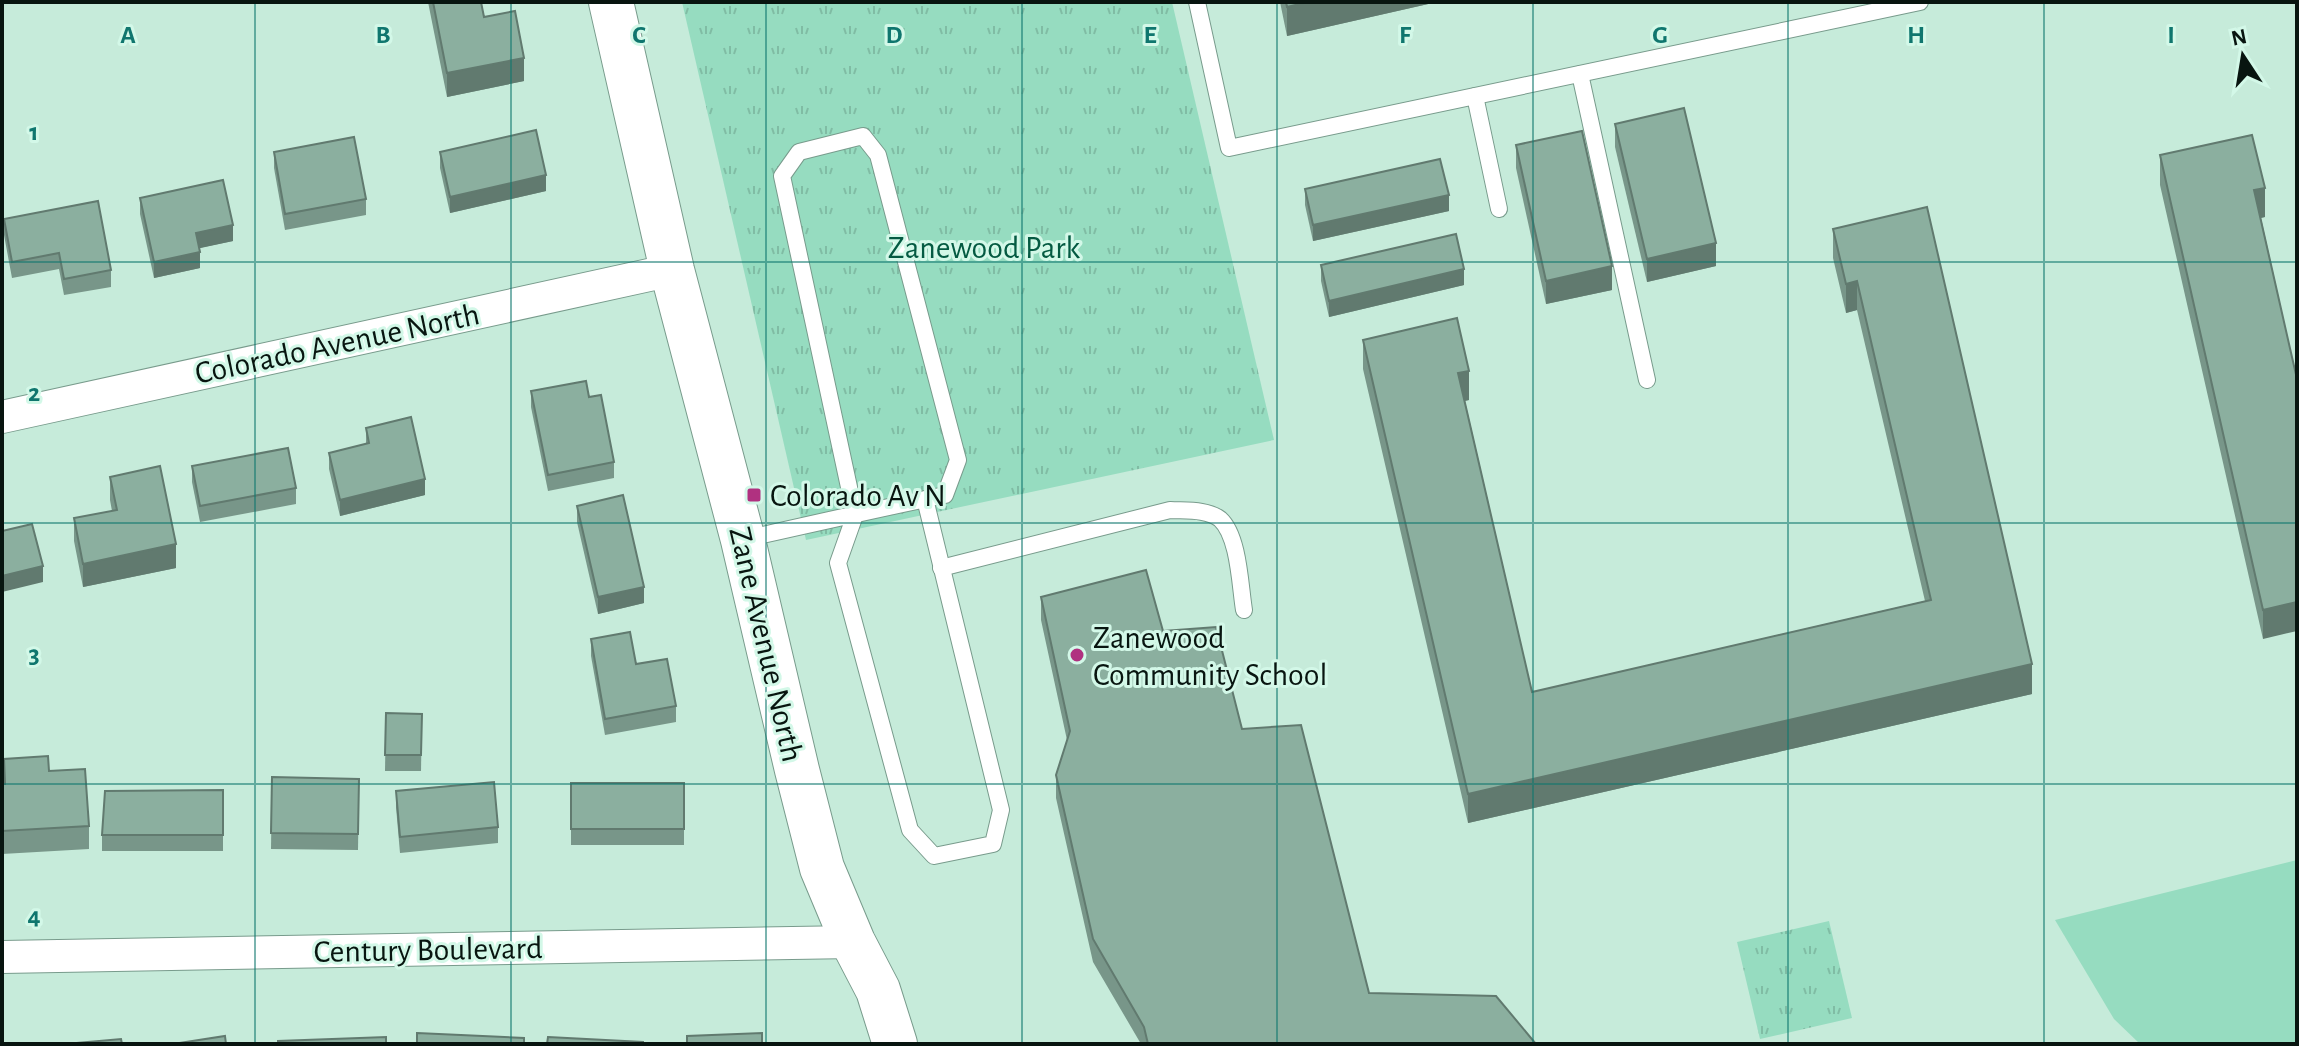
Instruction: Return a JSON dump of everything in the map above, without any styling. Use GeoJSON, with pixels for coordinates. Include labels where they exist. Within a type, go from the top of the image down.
{"type":"FeatureCollection","features":[{"type":"Feature","properties":{"kind":"street","name":"Zane Avenue North"},"geometry":{"type":"LineString","coordinates":[[611,2],[672,270],[743,540],[822,868],[853,942],[878,990],[895,1044]]}},
{"type":"Feature","properties":{"kind":"street","name":"Colorado Avenue North"},"geometry":{"type":"LineString","coordinates":[[2,417],[672,270]]}},
{"type":"Feature","properties":{"kind":"street","name":"Century Boulevard"},"geometry":{"type":"LineString","coordinates":[[2,957],[853,942]]}},
{"type":"Feature","properties":{"kind":"lane"},"geometry":{"type":"LineString","coordinates":[[1197,2],[1229,148],[1920,2]]}},
{"type":"Feature","properties":{"kind":"lane"},"geometry":{"type":"LineString","coordinates":[[1580,74],[1647,380]]}},
{"type":"Feature","properties":{"kind":"lane"},"geometry":{"type":"LineString","coordinates":[[1475,96],[1499,209]]}},
{"type":"Feature","properties":{"kind":"lane"},"geometry":{"type":"LineString","coordinates":[[743,540],[855,515],[925,499],[945,495],[958,460],[878,155],[863,136],[799,152],[782,176],[855,515],[838,563],[910,830],[934,856],[993,844],[1001,810],[925,499]]}},
{"type":"Feature","properties":{"kind":"lane"},"geometry":{"type":"LineString","coordinates":[[941,568],[1170,510],[1202,512],[1219,519],[1233,539],[1244,610]]}},
{"type":"Feature","properties":{"kind":"green space","name":"Zanewood Park"},"geometry":{"type":"Polygon","coordinates":[[[682,2],[1172,2],[1274,440],[806,540],[682,2]]]}},
{"type":"Feature","properties":{"kind":"green space"},"geometry":{"type":"Polygon","coordinates":[[[2297,860],[2297,1044],[2140,1044],[2114,1019],[2055,920],[2297,860]]]}},
{"type":"Feature","properties":{"kind":"green space"},"geometry":{"type":"Polygon","coordinates":[[[1829,921],[1852,1018],[1760,1039],[1737,942],[1829,921]]]}},
{"type":"Feature","properties":{"kind":"building"},"geometry":{"type":"Polygon","coordinates":[[[433,2],[481,2],[484,17],[515,11],[524,58],[447,73],[433,2]]]}},
{"type":"Feature","properties":{"kind":"building"},"geometry":{"type":"Polygon","coordinates":[[[1286,2],[1308,2],[1287,7],[1286,2]]]}},
{"type":"Feature","properties":{"kind":"building"},"geometry":{"type":"Polygon","coordinates":[[[1684,108],[1716,243],[1647,259],[1615,124],[1684,108]]]}},
{"type":"Feature","properties":{"kind":"building"},"geometry":{"type":"Polygon","coordinates":[[[536,130],[546,175],[450,197],[440,152],[536,130]]]}},
{"type":"Feature","properties":{"kind":"building"},"geometry":{"type":"Polygon","coordinates":[[[1582,131],[1612,266],[1546,281],[1516,145],[1582,131]]]}},
{"type":"Feature","properties":{"kind":"building"},"geometry":{"type":"Polygon","coordinates":[[[2252,135],[2265,188],[2254,190],[2297,379],[2297,602],[2263,610],[2160,155],[2252,135]]]}},
{"type":"Feature","properties":{"kind":"building"},"geometry":{"type":"Polygon","coordinates":[[[354,137],[366,199],[285,214],[274,152],[354,137]]]}},
{"type":"Feature","properties":{"kind":"building"},"geometry":{"type":"Polygon","coordinates":[[[1440,159],[1449,195],[1313,225],[1305,189],[1440,159]]]}},
{"type":"Feature","properties":{"kind":"building"},"geometry":{"type":"Polygon","coordinates":[[[223,180],[233,225],[196,233],[200,252],[154,262],[140,198],[223,180]]]}},
{"type":"Feature","properties":{"kind":"building"},"geometry":{"type":"Polygon","coordinates":[[[98,201],[111,270],[64,279],[59,253],[12,262],[4,219],[98,201]]]}},
{"type":"Feature","properties":{"kind":"building"},"geometry":{"type":"Polygon","coordinates":[[[1927,207],[2032,664],[1468,794],[1363,340],[1457,318],[1469,371],[1458,373],[1532,692],[1931,600],[1857,281],[1846,284],[1833,229],[1927,207]]]}},
{"type":"Feature","properties":{"kind":"building"},"geometry":{"type":"Polygon","coordinates":[[[1456,234],[1464,269],[1329,301],[1321,265],[1456,234]]]}},
{"type":"Feature","properties":{"kind":"building"},"geometry":{"type":"Polygon","coordinates":[[[586,381],[589,397],[601,395],[614,462],[548,475],[531,391],[586,381]]]}},
{"type":"Feature","properties":{"kind":"building"},"geometry":{"type":"Polygon","coordinates":[[[411,417],[425,479],[340,500],[329,453],[369,443],[366,428],[411,417]]]}},
{"type":"Feature","properties":{"kind":"building"},"geometry":{"type":"Polygon","coordinates":[[[288,448],[296,488],[200,506],[192,466],[288,448]]]}},
{"type":"Feature","properties":{"kind":"building"},"geometry":{"type":"Polygon","coordinates":[[[160,466],[176,544],[83,564],[74,518],[117,510],[110,477],[160,466]]]}},
{"type":"Feature","properties":{"kind":"building"},"geometry":{"type":"Polygon","coordinates":[[[623,495],[644,587],[598,597],[577,506],[623,495]]]}},
{"type":"Feature","properties":{"kind":"building"},"geometry":{"type":"Polygon","coordinates":[[[32,524],[43,566],[2,576],[2,531],[32,524]]]}},
{"type":"Feature","properties":{"kind":"building","name":"Zanewood Community School"},"geometry":{"type":"Polygon","coordinates":[[[1146,570],[1163,631],[1216,627],[1242,729],[1301,725],[1369,993],[1496,996],[1536,1044],[1148,1044],[1144,1027],[1093,939],[1056,775],[1070,731],[1041,597],[1146,570]]]}},
{"type":"Feature","properties":{"kind":"building"},"geometry":{"type":"Polygon","coordinates":[[[630,632],[636,664],[667,659],[676,706],[605,719],[591,639],[630,632]]]}},
{"type":"Feature","properties":{"kind":"building"},"geometry":{"type":"Polygon","coordinates":[[[386,713],[422,714],[421,755],[385,755],[386,713]]]}},
{"type":"Feature","properties":{"kind":"building"},"geometry":{"type":"Polygon","coordinates":[[[48,756],[49,771],[85,769],[89,826],[2,831],[4,759],[48,756]]]}},
{"type":"Feature","properties":{"kind":"building"},"geometry":{"type":"Polygon","coordinates":[[[272,777],[359,779],[358,834],[271,833],[272,777]]]}},
{"type":"Feature","properties":{"kind":"building"},"geometry":{"type":"Polygon","coordinates":[[[494,782],[498,827],[400,837],[396,791],[494,782]]]}},
{"type":"Feature","properties":{"kind":"building"},"geometry":{"type":"Polygon","coordinates":[[[571,783],[684,783],[684,829],[571,829],[571,783]]]}},
{"type":"Feature","properties":{"kind":"building"},"geometry":{"type":"Polygon","coordinates":[[[223,790],[223,835],[102,835],[105,791],[223,790]]]}},
{"type":"Feature","properties":{"kind":"building"},"geometry":{"type":"Polygon","coordinates":[[[417,1033],[524,1038],[524,1044],[417,1044],[417,1033]]]}},
{"type":"Feature","properties":{"kind":"building"},"geometry":{"type":"Polygon","coordinates":[[[762,1033],[762,1044],[687,1044],[687,1036],[762,1033]]]}},
{"type":"Feature","properties":{"kind":"building"},"geometry":{"type":"Polygon","coordinates":[[[225,1036],[226,1044],[173,1044],[225,1036]]]}},
{"type":"Feature","properties":{"kind":"building"},"geometry":{"type":"Polygon","coordinates":[[[386,1037],[386,1044],[278,1044],[278,1041],[386,1037]]]}},
{"type":"Feature","properties":{"kind":"building"},"geometry":{"type":"Polygon","coordinates":[[[548,1037],[643,1042],[643,1044],[547,1044],[548,1037]]]}},
{"type":"Feature","properties":{"kind":"building"},"geometry":{"type":"Polygon","coordinates":[[[121,1039],[122,1044],[65,1044],[121,1039]]]}},
{"type":"Feature","properties":{"kind":"place","name":"Colorado Av N"},"geometry":{"type":"Point","coordinates":[754,495]}},
{"type":"Feature","properties":{"kind":"place","name":"Zanewood Community School"},"geometry":{"type":"Point","coordinates":[1077,655]}}]}
